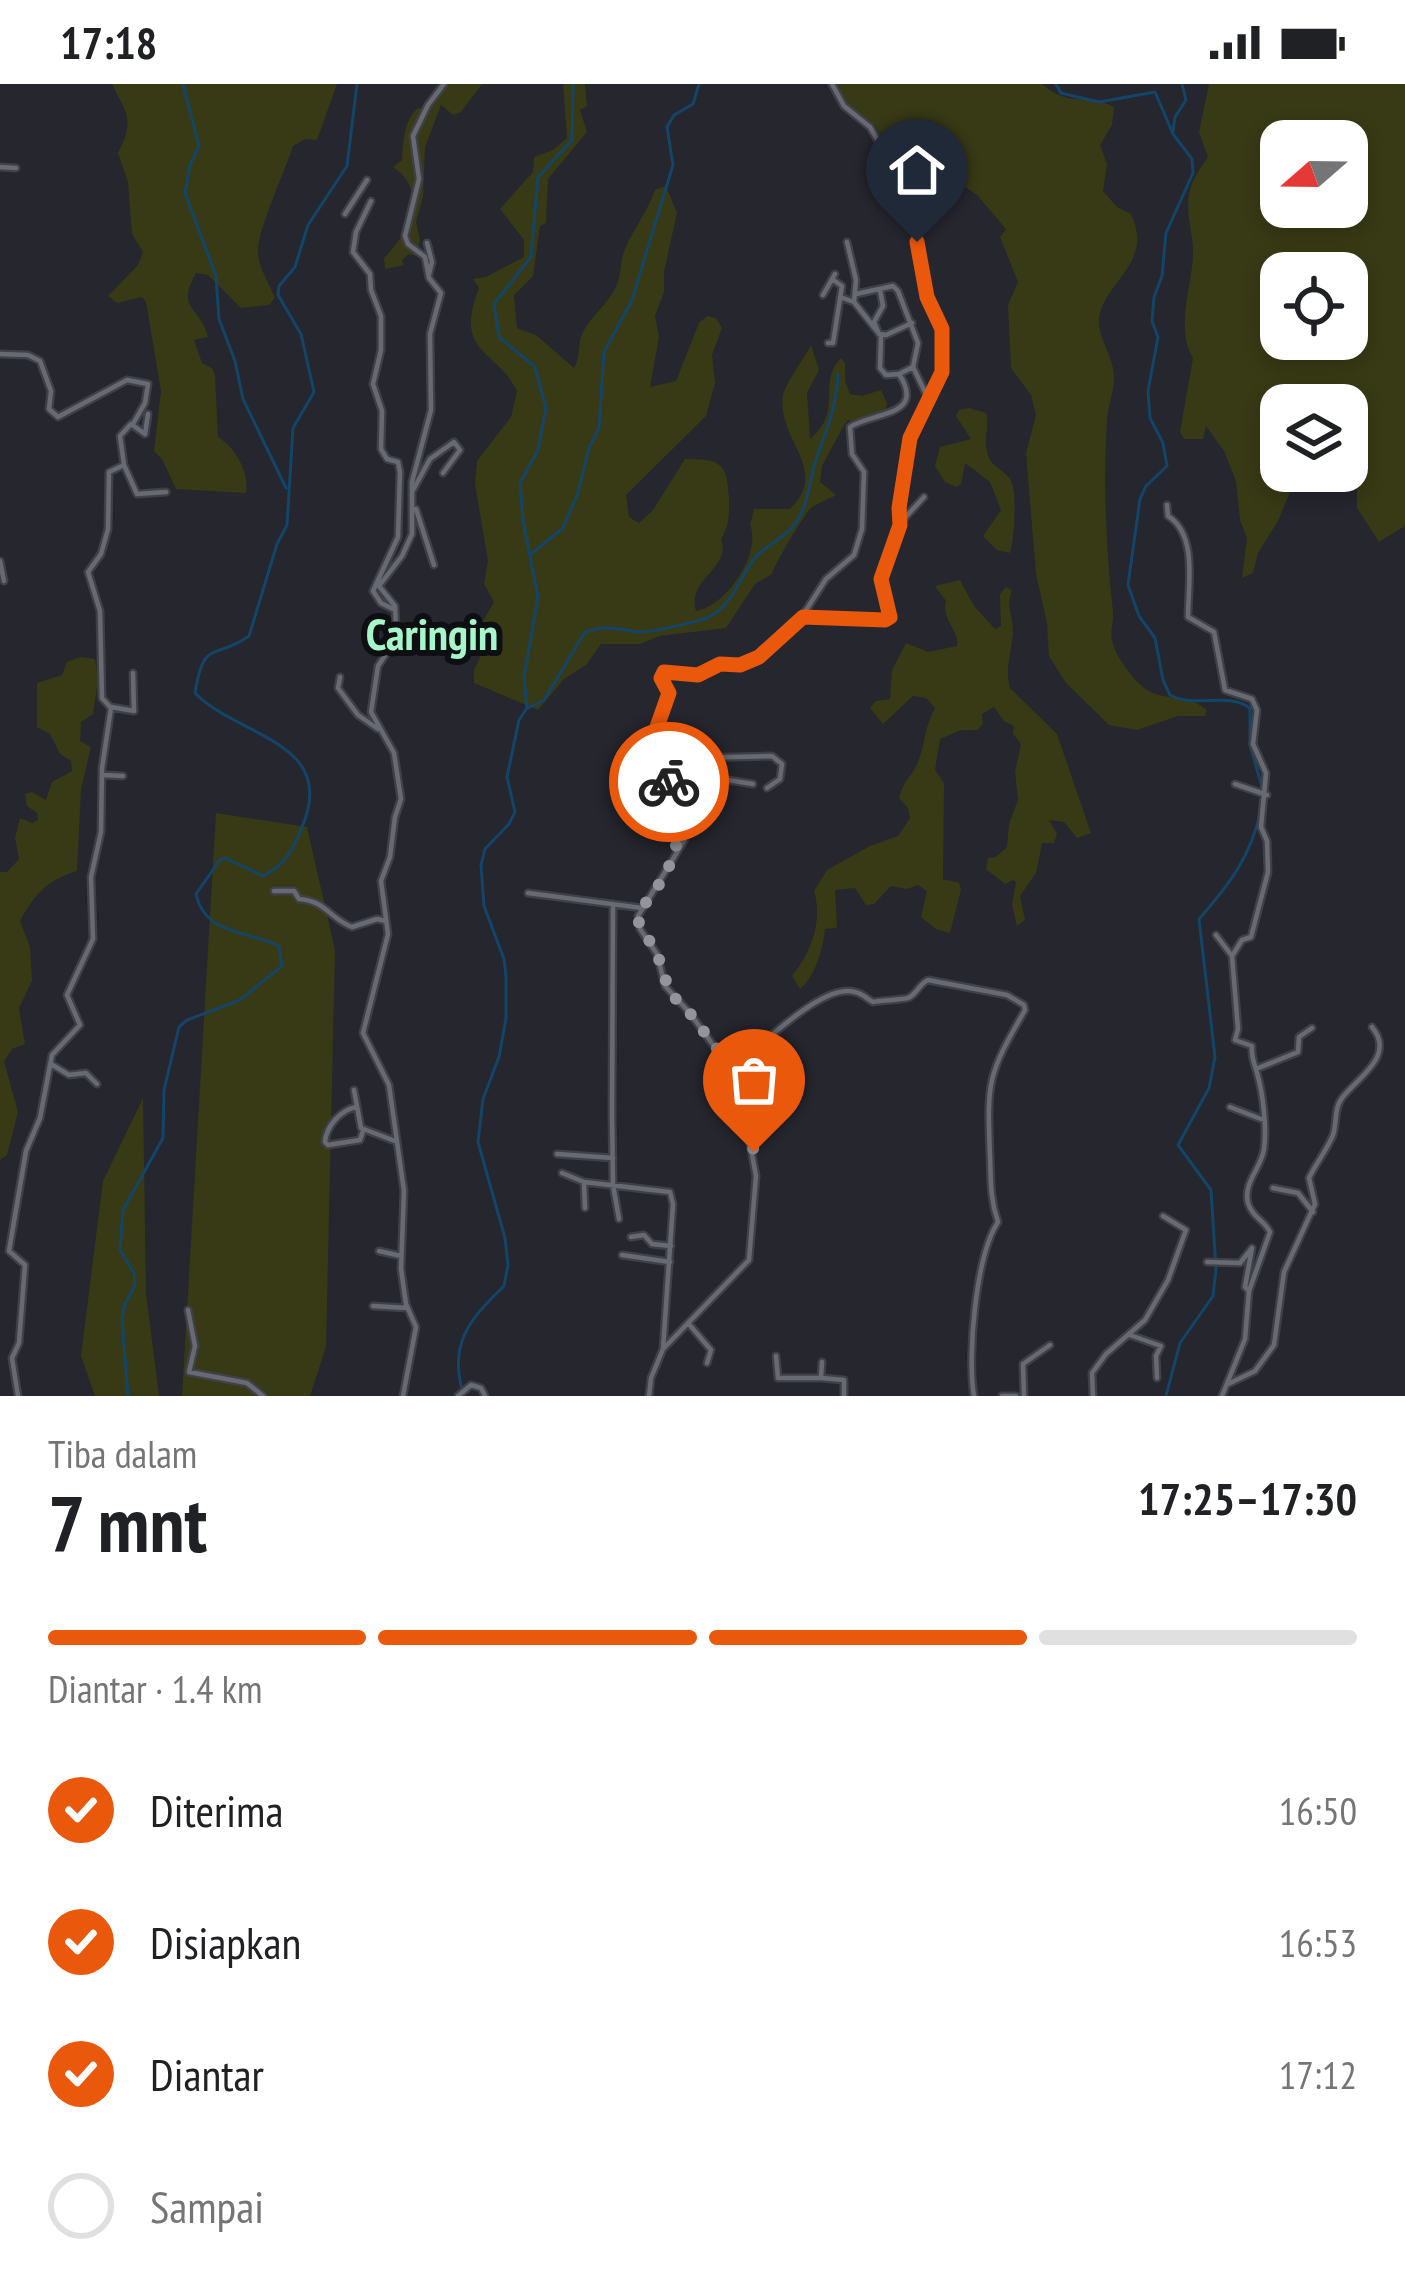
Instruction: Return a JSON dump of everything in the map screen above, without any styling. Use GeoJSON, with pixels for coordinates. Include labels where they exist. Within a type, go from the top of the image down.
{"type":"FeatureCollection","features":[{"type":"Feature","properties":{"kind":"street"},"geometry":{"type":"LineString","coordinates":[[403,1396],[416,1327],[407,1309],[401,1256],[404,1191],[389,1085],[363,1035],[388,934],[381,881],[401,799],[394,753],[371,712],[378,666],[392,645],[395,610],[379,586],[412,534],[413,472],[432,402],[430,334],[441,298],[425,257],[408,244],[405,232],[419,179],[413,136],[444,84]]}},
{"type":"Feature","properties":{"kind":"street"},"geometry":{"type":"LineString","coordinates":[[832,84],[844,106],[870,127],[888,158],[936,181],[916,234],[927,297],[944,341],[942,372],[910,438],[901,522]]}},
{"type":"Feature","properties":{"kind":"street"},"geometry":{"type":"LineString","coordinates":[[0,167],[16,169]]}},
{"type":"Feature","properties":{"kind":"street"},"geometry":{"type":"LineString","coordinates":[[345,214],[367,180]]}},
{"type":"Feature","properties":{"kind":"street"},"geometry":{"type":"LineString","coordinates":[[371,200],[356,232],[353,252],[370,274],[381,316],[374,384],[382,411],[381,449],[387,459],[398,462],[400,472],[398,537],[373,591],[381,603],[395,610]]}},
{"type":"Feature","properties":{"kind":"street"},"geometry":{"type":"LineString","coordinates":[[352,204],[361,208],[365,218]]}},
{"type":"Feature","properties":{"kind":"street"},"geometry":{"type":"LineString","coordinates":[[847,242],[855,298],[867,323],[879,333]]}},
{"type":"Feature","properties":{"kind":"street"},"geometry":{"type":"LineString","coordinates":[[427,243],[429,274]]}},
{"type":"Feature","properties":{"kind":"street"},"geometry":{"type":"LineString","coordinates":[[824,296],[833,276],[842,286],[834,342],[828,343]]}},
{"type":"Feature","properties":{"kind":"street"},"geometry":{"type":"LineString","coordinates":[[840,297],[855,298],[895,287],[912,323],[918,350],[914,367],[928,398]]}},
{"type":"Feature","properties":{"kind":"street"},"geometry":{"type":"LineString","coordinates":[[879,288],[883,305],[874,322],[880,368],[886,375],[914,367]]}},
{"type":"Feature","properties":{"kind":"street"},"geometry":{"type":"LineString","coordinates":[[879,333],[912,323]]}},
{"type":"Feature","properties":{"kind":"street"},"geometry":{"type":"LineString","coordinates":[[0,354],[28,355],[40,361],[51,391],[49,409],[58,417],[127,380],[148,384],[145,403],[118,441],[134,493],[166,492]]}},
{"type":"Feature","properties":{"kind":"street"},"geometry":{"type":"LineString","coordinates":[[680,816],[652,744],[669,693],[662,674],[698,675],[720,664],[753,660],[801,618],[826,579],[854,555],[862,529],[865,472],[853,454],[849,433],[854,423],[899,409],[908,389],[899,374]]}},
{"type":"Feature","properties":{"kind":"street"},"geometry":{"type":"LineString","coordinates":[[133,424],[145,434],[148,414]]}},
{"type":"Feature","properties":{"kind":"street"},"geometry":{"type":"LineString","coordinates":[[413,490],[430,459],[454,442],[460,450],[443,473]]}},
{"type":"Feature","properties":{"kind":"street"},"geometry":{"type":"LineString","coordinates":[[124,466],[109,472],[108,529],[88,572],[100,611],[102,698],[111,707],[134,711],[133,673]]}},
{"type":"Feature","properties":{"kind":"street"},"geometry":{"type":"LineString","coordinates":[[801,618],[888,619],[881,579],[901,522],[924,496]]}},
{"type":"Feature","properties":{"kind":"street"},"geometry":{"type":"LineString","coordinates":[[413,504],[430,542],[434,565]]}},
{"type":"Feature","properties":{"kind":"street"},"geometry":{"type":"LineString","coordinates":[[1167,505],[1168,516],[1176,520],[1186,540],[1188,617],[1214,632],[1225,690],[1252,699],[1257,710],[1253,744],[1266,773],[1261,827],[1267,841],[1268,872],[1251,937],[1242,940],[1232,956]]}},
{"type":"Feature","properties":{"kind":"street"},"geometry":{"type":"LineString","coordinates":[[0,561],[4,581]]}},
{"type":"Feature","properties":{"kind":"street"},"geometry":{"type":"LineString","coordinates":[[340,677],[338,688],[348,704],[378,729]]}},
{"type":"Feature","properties":{"kind":"street"},"geometry":{"type":"LineString","coordinates":[[18,1396],[12,1358],[19,1343],[26,1264],[9,1251],[11,1221],[56,1048],[80,1025],[67,995],[93,939],[92,878],[101,832],[111,707]]}},
{"type":"Feature","properties":{"kind":"street"},"geometry":{"type":"LineString","coordinates":[[676,851],[696,758],[772,756],[782,764],[779,779],[767,788]]}},
{"type":"Feature","properties":{"kind":"street"},"geometry":{"type":"LineString","coordinates":[[103,775],[123,776]]}},
{"type":"Feature","properties":{"kind":"street"},"geometry":{"type":"LineString","coordinates":[[663,1349],[749,1260],[756,1176],[734,1071],[665,986],[656,950],[639,926],[641,908],[684,841],[705,781],[715,778],[753,784]]}},
{"type":"Feature","properties":{"kind":"street"},"geometry":{"type":"LineString","coordinates":[[1235,784],[1264,794]]}},
{"type":"Feature","properties":{"kind":"street"},"geometry":{"type":"LineString","coordinates":[[274,892],[294,891],[299,899],[326,905],[352,927],[376,919],[386,921]]}},
{"type":"Feature","properties":{"kind":"street"},"geometry":{"type":"LineString","coordinates":[[528,893],[641,908]]}},
{"type":"Feature","properties":{"kind":"street"},"geometry":{"type":"LineString","coordinates":[[613,904],[613,1185],[619,1219]]}},
{"type":"Feature","properties":{"kind":"street"},"geometry":{"type":"LineString","coordinates":[[1216,935],[1232,956],[1235,1040]]}},
{"type":"Feature","properties":{"kind":"street"},"geometry":{"type":"LineString","coordinates":[[739,1098],[746,1056],[771,1067],[767,1039],[805,1008],[842,990],[873,1002],[901,999],[911,997],[928,980],[1007,995],[1024,1005],[996,1059],[986,1104],[990,1195],[998,1222],[986,1242],[980,1271],[972,1352],[974,1396]]}},
{"type":"Feature","properties":{"kind":"street"},"geometry":{"type":"LineString","coordinates":[[1228,1384],[1255,1371],[1271,1351],[1279,1328],[1283,1275],[1315,1201],[1309,1178],[1332,1137],[1338,1105],[1380,1052],[1379,1036],[1372,1027]]}},
{"type":"Feature","properties":{"kind":"street"},"geometry":{"type":"LineString","coordinates":[[1256,1069],[1298,1052],[1299,1037],[1312,1028]]}},
{"type":"Feature","properties":{"kind":"street"},"geometry":{"type":"LineString","coordinates":[[1222,1396],[1245,1339],[1249,1292],[1270,1232],[1252,1215],[1246,1198],[1263,1154],[1265,1123],[1252,1046],[1225,1042]]}},
{"type":"Feature","properties":{"kind":"street"},"geometry":{"type":"LineString","coordinates":[[51,1064],[69,1075],[86,1073],[97,1084]]}},
{"type":"Feature","properties":{"kind":"street"},"geometry":{"type":"LineString","coordinates":[[354,1090],[363,1131],[360,1140],[328,1145],[326,1134],[341,1112],[356,1107]]}},
{"type":"Feature","properties":{"kind":"street"},"geometry":{"type":"LineString","coordinates":[[1230,1107],[1248,1111],[1265,1123]]}},
{"type":"Feature","properties":{"kind":"street"},"geometry":{"type":"LineString","coordinates":[[363,1131],[395,1141]]}},
{"type":"Feature","properties":{"kind":"street"},"geometry":{"type":"LineString","coordinates":[[557,1154],[613,1158]]}},
{"type":"Feature","properties":{"kind":"street"},"geometry":{"type":"LineString","coordinates":[[562,1173],[584,1182],[670,1192],[663,1349],[649,1396]]}},
{"type":"Feature","properties":{"kind":"street"},"geometry":{"type":"LineString","coordinates":[[584,1182],[585,1208]]}},
{"type":"Feature","properties":{"kind":"street"},"geometry":{"type":"LineString","coordinates":[[1274,1188],[1298,1192],[1312,1212]]}},
{"type":"Feature","properties":{"kind":"street"},"geometry":{"type":"LineString","coordinates":[[1093,1396],[1092,1373],[1106,1354],[1142,1324],[1165,1287],[1186,1230],[1163,1216]]}},
{"type":"Feature","properties":{"kind":"street"},"geometry":{"type":"LineString","coordinates":[[632,1237],[644,1235],[652,1244],[670,1246]]}},
{"type":"Feature","properties":{"kind":"street"},"geometry":{"type":"LineString","coordinates":[[1212,1262],[1240,1262],[1252,1248],[1245,1287],[1249,1292]]}},
{"type":"Feature","properties":{"kind":"street"},"geometry":{"type":"LineString","coordinates":[[379,1251],[401,1256]]}},
{"type":"Feature","properties":{"kind":"street"},"geometry":{"type":"LineString","coordinates":[[622,1255],[670,1262]]}},
{"type":"Feature","properties":{"kind":"street"},"geometry":{"type":"LineString","coordinates":[[373,1306],[407,1309]]}},
{"type":"Feature","properties":{"kind":"street"},"geometry":{"type":"LineString","coordinates":[[188,1310],[195,1346],[188,1371],[247,1383],[263,1396]]}},
{"type":"Feature","properties":{"kind":"street"},"geometry":{"type":"LineString","coordinates":[[688,1324],[711,1350],[707,1363]]}},
{"type":"Feature","properties":{"kind":"street"},"geometry":{"type":"LineString","coordinates":[[1130,1335],[1161,1347],[1156,1378]]}},
{"type":"Feature","properties":{"kind":"street"},"geometry":{"type":"LineString","coordinates":[[1002,1396],[1020,1396],[1022,1365],[1051,1345]]}},
{"type":"Feature","properties":{"kind":"street"},"geometry":{"type":"LineString","coordinates":[[776,1356],[778,1378],[844,1380],[844,1396]]}},
{"type":"Feature","properties":{"kind":"street"},"geometry":{"type":"LineString","coordinates":[[821,1378],[822,1362]]}},
{"type":"Feature","properties":{"kind":"street"},"geometry":{"type":"LineString","coordinates":[[461,1392],[477,1385],[485,1396]]}},
{"type":"Feature","properties":{"kind":"green space"},"geometry":{"type":"Polygon","coordinates":[[[112,84],[337,84],[317,140],[305,139],[293,146],[262,229],[258,257],[275,298],[269,305],[241,308],[208,275],[196,273],[188,293],[208,337],[194,340],[202,363],[215,375],[218,437],[240,461],[246,493],[176,489],[154,451],[161,391],[146,302],[142,297],[117,303],[108,296],[138,265],[143,252],[132,234],[128,182],[118,153],[127,117],[112,84]]]}},
{"type":"Feature","properties":{"kind":"green space"},"geometry":{"type":"Polygon","coordinates":[[[442,84],[482,84],[461,112],[453,115],[441,105],[425,147],[416,256],[409,254],[402,260],[404,265],[385,269],[384,258],[412,212],[410,188],[393,167],[402,160],[410,119],[418,108],[427,110],[442,84]]]}},
{"type":"Feature","properties":{"kind":"green space"},"geometry":{"type":"Polygon","coordinates":[[[563,84],[585,84],[587,106],[580,110],[587,132],[548,179],[546,223],[540,226],[533,276],[514,295],[517,328],[536,335],[574,368],[583,332],[617,285],[628,243],[655,190],[666,186],[677,213],[664,292],[655,316],[659,337],[650,387],[676,381],[699,323],[707,316],[716,318],[722,328],[712,355],[715,383],[706,416],[626,495],[629,517],[639,523],[653,510],[685,459],[715,462],[724,471],[729,510],[723,549],[697,590],[696,611],[719,600],[739,577],[751,550],[754,509],[790,509],[801,494],[804,467],[787,426],[783,395],[811,345],[819,370],[807,393],[810,439],[826,418],[831,378],[841,358],[850,394],[881,390],[887,403],[885,416],[860,424],[848,420],[844,425],[822,466],[820,482],[836,495],[809,510],[772,574],[755,584],[726,628],[660,636],[640,644],[601,644],[586,665],[564,679],[538,710],[474,683],[480,658],[479,628],[494,602],[484,584],[488,561],[475,484],[477,461],[511,417],[517,391],[480,348],[471,326],[479,288],[473,279],[524,257],[524,240],[500,209],[533,172],[534,157],[567,138],[563,84]]]}},
{"type":"Feature","properties":{"kind":"green space"},"geometry":{"type":"Polygon","coordinates":[[[834,84],[1042,84],[1061,96],[1114,107],[1112,125],[1100,145],[1107,164],[1103,191],[1131,214],[1137,244],[1099,320],[1114,375],[1105,468],[1112,640],[1139,684],[1158,695],[1196,703],[1207,710],[1205,716],[1178,716],[1137,730],[1109,725],[1066,683],[1049,656],[1036,574],[1026,453],[1036,415],[1031,395],[1011,368],[1008,305],[1018,282],[1000,237],[1006,229],[977,195],[936,167],[903,159],[886,148],[875,125],[848,105],[834,84]]]}},
{"type":"Feature","properties":{"kind":"green space"},"geometry":{"type":"Polygon","coordinates":[[[1209,84],[1405,84],[1405,526],[1379,542],[1357,508],[1357,492],[1368,492],[1368,384],[1260,384],[1260,492],[1290,492],[1258,553],[1253,573],[1242,578],[1247,538],[1236,481],[1224,451],[1206,426],[1203,439],[1184,439],[1180,432],[1193,358],[1185,334],[1193,255],[1188,199],[1208,157],[1199,132],[1209,84]]]}},
{"type":"Feature","properties":{"kind":"green space"},"geometry":{"type":"Polygon","coordinates":[[[969,408],[986,413],[988,456],[1012,485],[1010,553],[997,550],[983,536],[1001,510],[990,482],[965,463],[961,484],[956,487],[945,482],[935,466],[940,447],[971,439],[956,416],[969,408]]]}},
{"type":"Feature","properties":{"kind":"green space"},"geometry":{"type":"Polygon","coordinates":[[[960,580],[974,606],[995,629],[1001,626],[1000,594],[1006,587],[1012,590],[1010,688],[1057,734],[1091,833],[1077,838],[1064,822],[1049,820],[1057,834],[1054,843],[1042,843],[1036,873],[1020,896],[1025,920],[1017,926],[1012,905],[1016,882],[1005,884],[986,869],[988,858],[1007,847],[1018,800],[1015,772],[1021,744],[1013,734],[1014,726],[994,707],[982,714],[983,724],[977,730],[961,730],[940,739],[935,770],[944,783],[943,879],[959,883],[961,890],[950,933],[921,917],[927,891],[918,885],[891,886],[874,904],[866,905],[855,888],[835,890],[837,928],[825,929],[817,962],[800,989],[792,976],[814,936],[814,891],[827,870],[898,836],[910,818],[899,798],[920,757],[935,708],[926,698],[913,696],[883,724],[870,708],[876,701],[890,699],[892,670],[906,643],[928,652],[957,646],[946,601],[935,586],[960,580]]]}},
{"type":"Feature","properties":{"kind":"green space"},"geometry":{"type":"Polygon","coordinates":[[[95,659],[98,680],[93,714],[81,722],[80,741],[91,747],[81,790],[77,871],[43,889],[20,921],[30,947],[32,981],[19,1008],[25,1044],[12,1049],[4,1061],[18,1112],[7,1155],[0,1160],[0,872],[7,872],[19,859],[15,838],[20,818],[32,823],[38,820],[25,794],[32,792],[46,800],[52,782],[72,771],[71,761],[60,754],[50,734],[37,727],[37,683],[62,675],[67,662],[95,659]]]}},
{"type":"Feature","properties":{"kind":"green space"},"geometry":{"type":"Polygon","coordinates":[[[216,813],[307,827],[335,950],[326,1347],[310,1396],[182,1396],[216,813]]]}},
{"type":"Feature","properties":{"kind":"green space"},"geometry":{"type":"Polygon","coordinates":[[[143,1098],[146,1293],[159,1396],[95,1396],[81,1356],[103,1181],[143,1098]]]}},
{"type":"Feature","properties":{"kind":"waterway"},"geometry":{"type":"LineString","coordinates":[[183,84],[199,146],[185,193],[216,276],[219,319],[243,399],[286,488]]}},
{"type":"Feature","properties":{"kind":"waterway"},"geometry":{"type":"LineString","coordinates":[[128,1396],[122,1319],[135,1285],[134,1273],[120,1250],[123,1210],[163,1138],[164,1090],[179,1027],[240,1000],[282,966],[279,946],[218,925],[196,894],[225,858],[263,876],[283,862],[302,827],[310,798],[307,776],[278,744],[195,693],[207,657],[249,636],[287,525],[293,428],[314,392],[301,334],[278,295],[279,286],[295,267],[308,225],[347,166],[357,84]]}},
{"type":"Feature","properties":{"kind":"waterway"},"geometry":{"type":"LineString","coordinates":[[464,1396],[460,1347],[472,1322],[504,1286],[508,1265],[478,1142],[483,1099],[499,1057],[506,1018],[504,959],[484,906],[481,865],[485,849],[515,812],[507,777],[519,720],[527,708],[524,677],[538,597],[520,483],[538,450],[546,408],[535,367],[499,337],[494,304],[531,257],[538,177],[572,140],[573,84]]}},
{"type":"Feature","properties":{"kind":"waterway"},"geometry":{"type":"LineString","coordinates":[[530,555],[563,528],[578,493],[599,428],[604,352],[632,300],[673,165],[667,127],[674,115],[693,104],[699,84]]}},
{"type":"Feature","properties":{"kind":"waterway"},"geometry":{"type":"LineString","coordinates":[[1056,84],[1061,93],[1099,102],[1155,92],[1173,134],[1192,159],[1193,173],[1166,233],[1152,321],[1158,337],[1148,391],[1150,418],[1163,443],[1167,466],[1140,499],[1128,585],[1139,616],[1155,638],[1170,695],[1190,701],[1231,701],[1250,708],[1250,745],[1262,787]]}},
{"type":"Feature","properties":{"kind":"waterway"},"geometry":{"type":"LineString","coordinates":[[1173,131],[1186,100],[1182,84]]}},
{"type":"Feature","properties":{"kind":"waterway"},"geometry":{"type":"LineString","coordinates":[[528,708],[544,700],[585,632],[670,628],[720,610],[754,559],[800,516],[831,415],[838,374]]}},
{"type":"Feature","properties":{"kind":"waterway"},"geometry":{"type":"LineString","coordinates":[[1166,1396],[1180,1343],[1213,1296],[1216,1269],[1211,1190],[1178,1145],[1209,1088],[1215,1057],[1199,919],[1238,868],[1261,809]]}},
{"type":"Feature","properties":{"kind":"way so far"},"geometry":{"type":"LineString","coordinates":[[669,782],[680,816],[678,844],[665,874],[641,908],[639,926],[656,950],[665,986],[734,1071],[754,1152]]}},
{"type":"Feature","properties":{"kind":"district","name":"Caringin"},"geometry":{"type":"Point","coordinates":[432,633]}},
{"type":"Feature","properties":{"kind":"route"},"geometry":{"type":"LineString","coordinates":[[669,782],[652,741],[669,693],[661,678],[664,672],[698,675],[720,664],[740,665],[759,657],[803,617],[890,617],[881,579],[900,525],[910,438],[942,372],[944,350],[942,329],[927,297],[917,242]]}}]}
